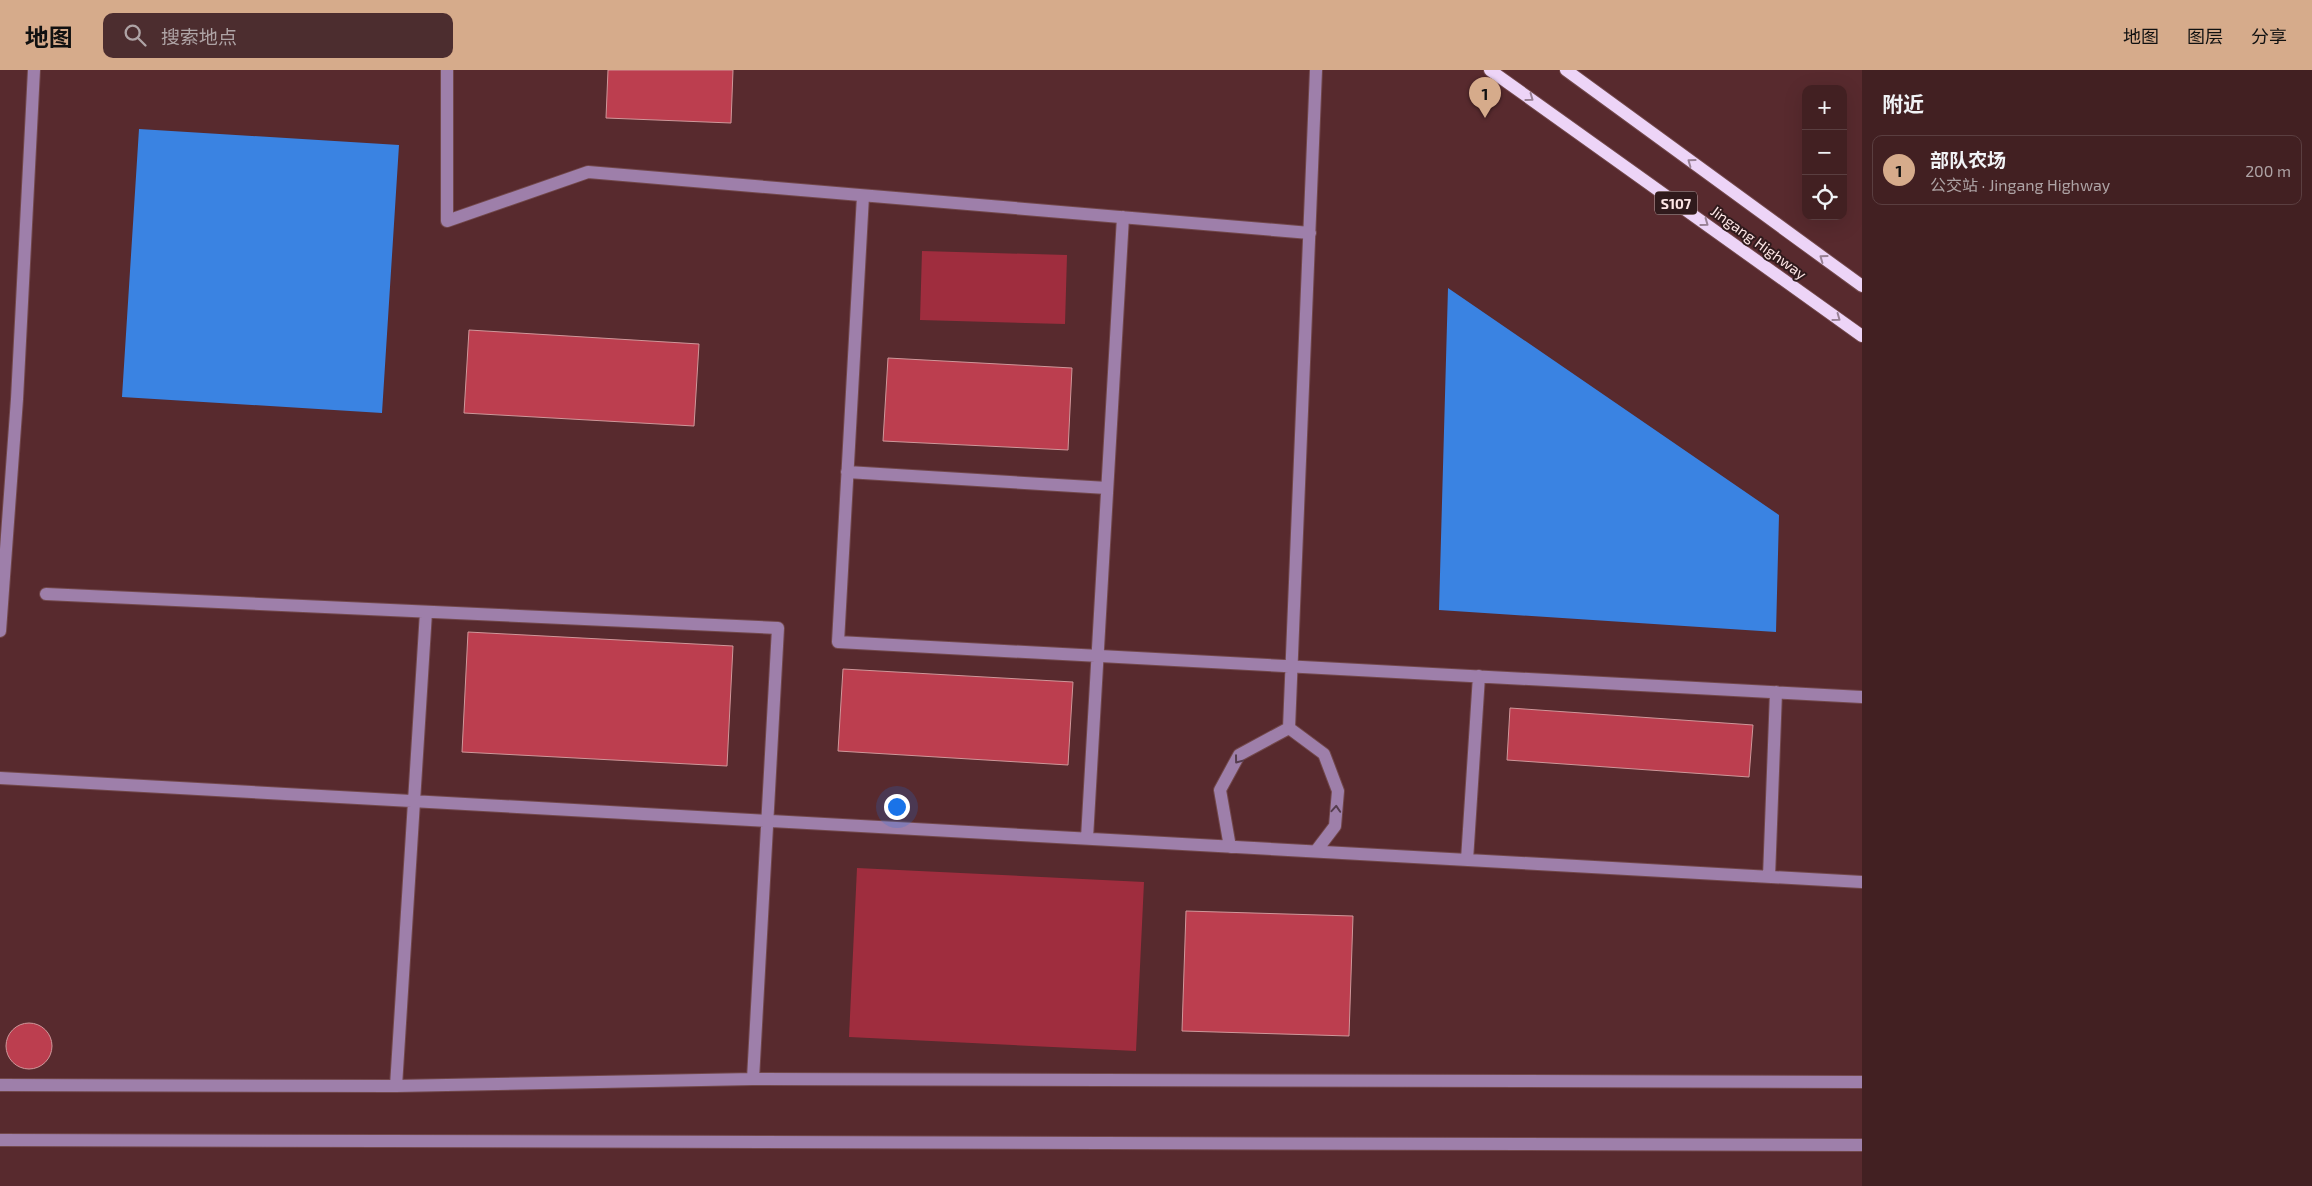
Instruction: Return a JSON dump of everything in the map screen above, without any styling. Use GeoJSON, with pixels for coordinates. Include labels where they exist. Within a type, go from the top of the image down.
{"type":"FeatureCollection","features":[{"type":"Feature","properties":{"kind":"main road","name":"Jingang Highway"},"geometry":{"type":"LineString","coordinates":[[1490,70],[1862,336]]}},
{"type":"Feature","properties":{"kind":"main road","name":"Jingang Highway"},"geometry":{"type":"LineString","coordinates":[[1566,70],[1862,286]]}},
{"type":"Feature","properties":{"kind":"lane"},"geometry":{"type":"LineString","coordinates":[[0,631],[17,399],[34,70]]}},
{"type":"Feature","properties":{"kind":"lane"},"geometry":{"type":"LineString","coordinates":[[447,70],[447,221],[588,172],[1310,233]]}},
{"type":"Feature","properties":{"kind":"lane"},"geometry":{"type":"LineString","coordinates":[[1289,728],[1316,70]]}},
{"type":"Feature","properties":{"kind":"lane"},"geometry":{"type":"LineString","coordinates":[[863,196],[838,642],[1862,697]]}},
{"type":"Feature","properties":{"kind":"lane"},"geometry":{"type":"LineString","coordinates":[[1087,838],[1122,217]]}},
{"type":"Feature","properties":{"kind":"lane"},"geometry":{"type":"LineString","coordinates":[[847,472],[1107,488]]}},
{"type":"Feature","properties":{"kind":"lane"},"geometry":{"type":"LineString","coordinates":[[46,594],[778,628],[753,1079]]}},
{"type":"Feature","properties":{"kind":"lane"},"geometry":{"type":"LineString","coordinates":[[396,1086],[426,612]]}},
{"type":"Feature","properties":{"kind":"lane"},"geometry":{"type":"LineString","coordinates":[[1467,860],[1479,676]]}},
{"type":"Feature","properties":{"kind":"lane"},"geometry":{"type":"LineString","coordinates":[[1769,877],[1776,692]]}},
{"type":"Feature","properties":{"kind":"lane"},"geometry":{"type":"LineString","coordinates":[[1230,847],[1220,790],[1239,755],[1289,728]]}},
{"type":"Feature","properties":{"kind":"lane"},"geometry":{"type":"LineString","coordinates":[[1289,728],[1324,754],[1338,791],[1335,826],[1316,851]]}},
{"type":"Feature","properties":{"kind":"lane"},"geometry":{"type":"LineString","coordinates":[[0,778],[1862,882]]}},
{"type":"Feature","properties":{"kind":"lane"},"geometry":{"type":"LineString","coordinates":[[0,1085],[396,1086],[753,1079],[1862,1082]]}},
{"type":"Feature","properties":{"kind":"lane"},"geometry":{"type":"LineString","coordinates":[[0,1140],[1862,1145]]}},
{"type":"Feature","properties":{"kind":"shaded area"},"geometry":{"type":"Polygon","coordinates":[[[922,251],[1067,255],[1065,324],[920,320],[922,251]]]}},
{"type":"Feature","properties":{"kind":"shaded area"},"geometry":{"type":"Polygon","coordinates":[[[857,868],[1144,882],[1136,1051],[849,1037],[857,868]]]}},
{"type":"Feature","properties":{"kind":"water"},"geometry":{"type":"Polygon","coordinates":[[[139,129],[399,145],[382,413],[122,397],[139,129]]]}},
{"type":"Feature","properties":{"kind":"water"},"geometry":{"type":"Polygon","coordinates":[[[1448,288],[1779,515],[1776,632],[1439,610],[1448,288]]]}},
{"type":"Feature","properties":{"kind":"building"},"geometry":{"type":"Polygon","coordinates":[[[608,70],[733,70],[731,123],[606,118],[608,70]]]}},
{"type":"Feature","properties":{"kind":"building"},"geometry":{"type":"Polygon","coordinates":[[[469,330],[699,344],[694,426],[464,413],[469,330]]]}},
{"type":"Feature","properties":{"kind":"building"},"geometry":{"type":"Polygon","coordinates":[[[888,358],[1072,368],[1068,450],[883,441],[888,358]]]}},
{"type":"Feature","properties":{"kind":"building"},"geometry":{"type":"Polygon","coordinates":[[[468,632],[733,646],[727,766],[462,752],[468,632]]]}},
{"type":"Feature","properties":{"kind":"building"},"geometry":{"type":"Polygon","coordinates":[[[843,669],[1073,682],[1068,765],[838,751],[843,669]]]}},
{"type":"Feature","properties":{"kind":"building"},"geometry":{"type":"Polygon","coordinates":[[[1510,708],[1753,725],[1749,777],[1507,760],[1510,708]]]}},
{"type":"Feature","properties":{"kind":"building"},"geometry":{"type":"Polygon","coordinates":[[[1186,911],[1353,916],[1349,1036],[1182,1031],[1186,911]]]}},
{"type":"Feature","properties":{"kind":"building"},"geometry":{"type":"Polygon","coordinates":[[[34,1023],[46,1029],[51,1037],[51,1055],[46,1063],[38,1068],[24,1069],[12,1063],[7,1055],[6,1041],[12,1029],[20,1024],[34,1023]]]}},
{"type":"Feature","properties":{"kind":"place","name":"部队农场"},"geometry":{"type":"Point","coordinates":[1485,118]}}]}
